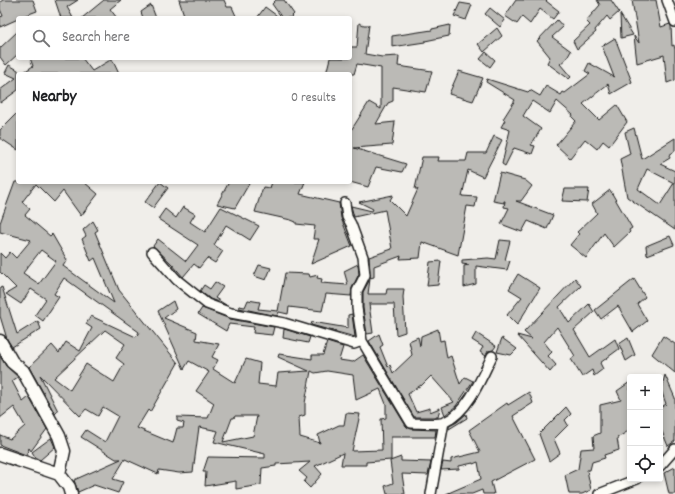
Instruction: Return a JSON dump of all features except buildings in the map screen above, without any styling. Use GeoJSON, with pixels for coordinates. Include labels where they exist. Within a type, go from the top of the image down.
{"type":"FeatureCollection","features":[{"type":"Feature","properties":{"kind":"street"},"geometry":{"type":"LineString","coordinates":[[667,0],[675,22]]}},
{"type":"Feature","properties":{"kind":"street"},"geometry":{"type":"LineString","coordinates":[[345,203],[347,217],[363,257],[365,274],[357,291],[357,308],[362,341],[411,423],[444,422],[459,413],[483,374],[492,356]]}},
{"type":"Feature","properties":{"kind":"street"},"geometry":{"type":"LineString","coordinates":[[152,252],[177,280],[207,304],[231,313],[284,323],[354,344],[362,341]]}},
{"type":"Feature","properties":{"kind":"street"},"geometry":{"type":"LineString","coordinates":[[0,341],[12,362],[23,371],[59,436],[64,451],[59,474]]}},
{"type":"Feature","properties":{"kind":"street"},"geometry":{"type":"LineString","coordinates":[[431,494],[444,422]]}},
{"type":"Feature","properties":{"kind":"street"},"geometry":{"type":"LineString","coordinates":[[663,463],[675,449]]}},
{"type":"Feature","properties":{"kind":"street"},"geometry":{"type":"LineString","coordinates":[[0,454],[59,474],[69,487],[71,494]]}},
{"type":"Feature","properties":{"kind":"street"},"geometry":{"type":"LineString","coordinates":[[599,494],[629,482]]}}]}
